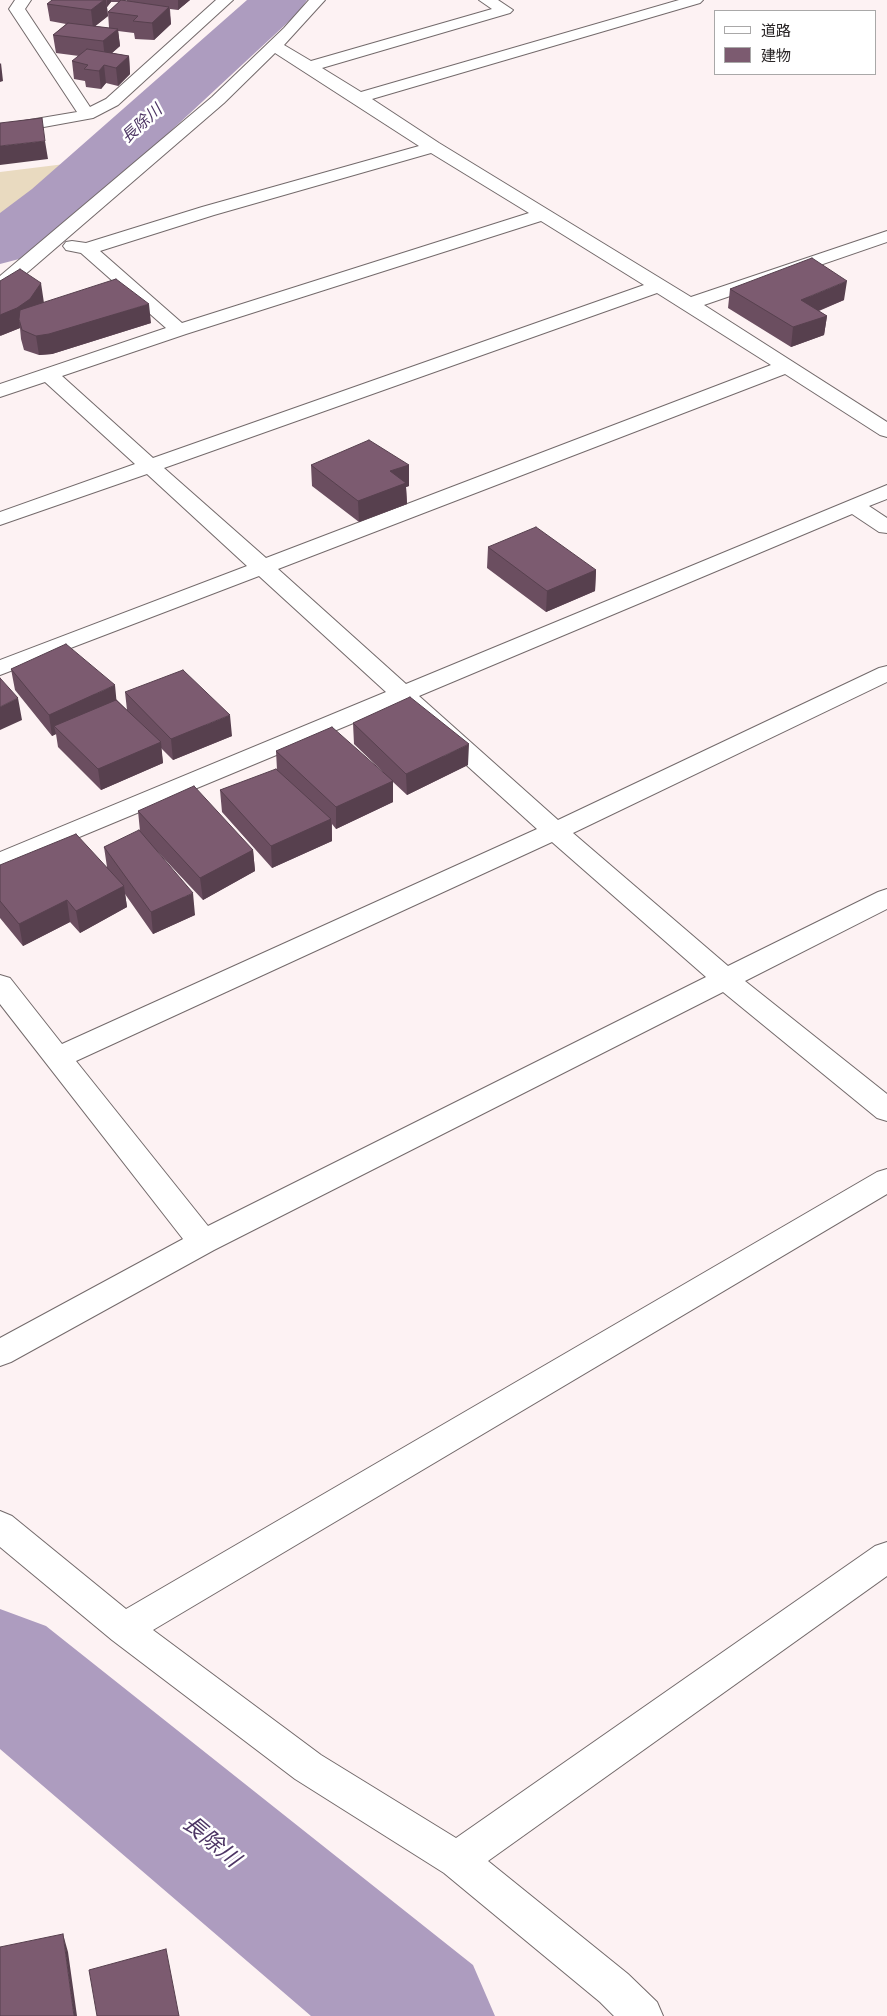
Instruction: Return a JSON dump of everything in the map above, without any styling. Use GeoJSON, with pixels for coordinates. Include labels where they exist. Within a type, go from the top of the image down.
{"type":"FeatureCollection","features":[{"type":"Feature","properties":{"kind":"street"},"geometry":{"type":"LineString","coordinates":[[23,0],[17,9],[87,115]]}},
{"type":"Feature","properties":{"kind":"street"},"geometry":{"type":"LineString","coordinates":[[0,130],[87,115],[112,102],[225,0]]}},
{"type":"Feature","properties":{"kind":"street"},"geometry":{"type":"LineString","coordinates":[[0,286],[218,100],[317,0]]}},
{"type":"Feature","properties":{"kind":"street"},"geometry":{"type":"LineString","coordinates":[[309,67],[505,10],[487,0]]}},
{"type":"Feature","properties":{"kind":"street"},"geometry":{"type":"LineString","coordinates":[[359,98],[671,3],[695,0]]}},
{"type":"Feature","properties":{"kind":"street"},"geometry":{"type":"LineString","coordinates":[[273,45],[359,98],[433,147],[545,214],[887,431]]}},
{"type":"Feature","properties":{"kind":"street"},"geometry":{"type":"LineString","coordinates":[[87,249],[208,210],[433,147]]}},
{"type":"Feature","properties":{"kind":"street"},"geometry":{"type":"LineString","coordinates":[[0,391],[179,330],[545,214]]}},
{"type":"Feature","properties":{"kind":"street"},"geometry":{"type":"LineString","coordinates":[[688,304],[887,236]]}},
{"type":"Feature","properties":{"kind":"street"},"geometry":{"type":"LineString","coordinates":[[54,241],[87,249],[179,330]]}},
{"type":"Feature","properties":{"kind":"street"},"geometry":{"type":"LineString","coordinates":[[0,519],[658,286]]}},
{"type":"Feature","properties":{"kind":"street"},"geometry":{"type":"LineString","coordinates":[[0,668],[785,367]]}},
{"type":"Feature","properties":{"kind":"street"},"geometry":{"type":"LineString","coordinates":[[49,375],[555,831],[724,978],[887,1110]]}},
{"type":"Feature","properties":{"kind":"street"},"geometry":{"type":"LineString","coordinates":[[0,862],[887,491]]}},
{"type":"Feature","properties":{"kind":"street"},"geometry":{"type":"LineString","coordinates":[[853,505],[887,527]]}},
{"type":"Feature","properties":{"kind":"street"},"geometry":{"type":"LineString","coordinates":[[56,1058],[555,831],[887,673]]}},
{"type":"Feature","properties":{"kind":"street"},"geometry":{"type":"LineString","coordinates":[[0,1352],[203,1242],[724,978],[887,898]]}},
{"type":"Feature","properties":{"kind":"street"},"geometry":{"type":"LineString","coordinates":[[0,985],[203,1242]]}},
{"type":"Feature","properties":{"kind":"street"},"geometry":{"type":"LineString","coordinates":[[124,1628],[887,1180]]}},
{"type":"Feature","properties":{"kind":"street"},"geometry":{"type":"LineString","coordinates":[[0,1526],[124,1628],[308,1767],[457,1860],[614,1988],[643,2016]]}},
{"type":"Feature","properties":{"kind":"street"},"geometry":{"type":"LineString","coordinates":[[457,1860],[887,1557]]}},
{"type":"Feature","properties":{"kind":"shaded area"},"geometry":{"type":"Polygon","coordinates":[[[73,163],[21,206],[0,221],[0,172],[73,163]]]}},
{"type":"Feature","properties":{"kind":"building"},"geometry":{"type":"Polygon","coordinates":[[[52,0],[104,0],[91,10],[47,4],[52,0]]]}},
{"type":"Feature","properties":{"kind":"building"},"geometry":{"type":"Polygon","coordinates":[[[121,0],[169,7],[152,23],[133,21],[138,16],[108,12],[121,0]]]}},
{"type":"Feature","properties":{"kind":"building"},"geometry":{"type":"Polygon","coordinates":[[[68,23],[118,29],[103,41],[53,35],[68,23]]]}},
{"type":"Feature","properties":{"kind":"building"},"geometry":{"type":"Polygon","coordinates":[[[87,49],[129,56],[116,68],[104,65],[99,71],[84,69],[88,65],[72,61],[87,49]]]}},
{"type":"Feature","properties":{"kind":"building"},"geometry":{"type":"Polygon","coordinates":[[[42,118],[45,141],[0,146],[0,123],[42,118]]]}},
{"type":"Feature","properties":{"kind":"building"},"geometry":{"type":"Polygon","coordinates":[[[812,258],[847,281],[801,300],[827,316],[793,327],[730,289],[812,258]]]}},
{"type":"Feature","properties":{"kind":"building"},"geometry":{"type":"Polygon","coordinates":[[[20,269],[41,283],[30,299],[17,308],[0,315],[0,281],[20,269]]]}},
{"type":"Feature","properties":{"kind":"building"},"geometry":{"type":"Polygon","coordinates":[[[116,279],[149,304],[49,334],[36,336],[22,330],[19,319],[20,310],[116,279]]]}},
{"type":"Feature","properties":{"kind":"building"},"geometry":{"type":"Polygon","coordinates":[[[369,440],[409,465],[390,471],[406,483],[358,501],[311,465],[369,440]]]}},
{"type":"Feature","properties":{"kind":"building"},"geometry":{"type":"Polygon","coordinates":[[[536,527],[596,570],[547,591],[488,547],[536,527]]]}},
{"type":"Feature","properties":{"kind":"building"},"geometry":{"type":"Polygon","coordinates":[[[66,644],[115,685],[49,715],[11,669],[66,644]]]}},
{"type":"Feature","properties":{"kind":"building"},"geometry":{"type":"Polygon","coordinates":[[[183,670],[230,715],[171,739],[125,692],[183,670]]]}},
{"type":"Feature","properties":{"kind":"building"},"geometry":{"type":"Polygon","coordinates":[[[0,678],[18,698],[0,707],[0,678]]]}},
{"type":"Feature","properties":{"kind":"building"},"geometry":{"type":"Polygon","coordinates":[[[410,697],[469,744],[406,774],[353,723],[410,697]]]}},
{"type":"Feature","properties":{"kind":"building"},"geometry":{"type":"Polygon","coordinates":[[[116,700],[161,742],[98,769],[54,726],[116,700]]]}},
{"type":"Feature","properties":{"kind":"building"},"geometry":{"type":"Polygon","coordinates":[[[332,727],[393,781],[336,807],[276,751],[332,727]]]}},
{"type":"Feature","properties":{"kind":"building"},"geometry":{"type":"Polygon","coordinates":[[[276,769],[331,819],[271,846],[220,790],[276,769]]]}},
{"type":"Feature","properties":{"kind":"building"},"geometry":{"type":"Polygon","coordinates":[[[194,786],[253,850],[200,878],[138,811],[194,786]]]}},
{"type":"Feature","properties":{"kind":"building"},"geometry":{"type":"Polygon","coordinates":[[[139,830],[193,893],[151,912],[104,847],[139,830]]]}},
{"type":"Feature","properties":{"kind":"building"},"geometry":{"type":"Polygon","coordinates":[[[76,834],[124,886],[76,911],[67,900],[19,924],[0,901],[0,865],[76,834]]]}},
{"type":"Feature","properties":{"kind":"building"},"geometry":{"type":"Polygon","coordinates":[[[63,1934],[74,2016],[0,2016],[0,1947],[63,1934]]]}},
{"type":"Feature","properties":{"kind":"building"},"geometry":{"type":"Polygon","coordinates":[[[166,1949],[179,2016],[97,2016],[89,1970],[166,1949]]]}},
{"type":"Feature","properties":{"kind":"waterway","name":"長除川"},"geometry":{"type":"LineString","coordinates":[[0,244],[55,203],[280,0]]}},
{"type":"Feature","properties":{"kind":"waterway","name":"長除川"},"geometry":{"type":"LineString","coordinates":[[0,1668],[422,2016]]}}]}
